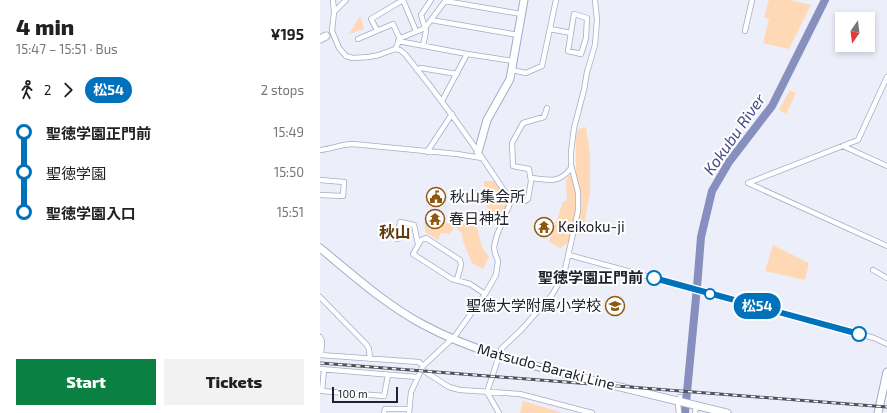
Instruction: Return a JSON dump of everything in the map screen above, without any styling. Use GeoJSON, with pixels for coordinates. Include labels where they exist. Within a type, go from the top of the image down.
{"type":"FeatureCollection","features":[{"type":"Feature","properties":{"kind":"main road"},"geometry":{"type":"LineString","coordinates":[[480,155],[487,120],[509,82],[524,0]]}},
{"type":"Feature","properties":{"kind":"main road","name":"Matsudo-Baraki Line"},"geometry":{"type":"LineString","coordinates":[[320,248],[390,304],[421,324],[452,339],[501,358],[680,399],[696,409],[727,413]]}},
{"type":"Feature","properties":{"kind":"main road"},"geometry":{"type":"LineString","coordinates":[[878,413],[886,386],[887,372]]}},
{"type":"Feature","properties":{"kind":"street"},"geometry":{"type":"LineString","coordinates":[[333,0],[334,12],[332,31],[342,52],[346,56],[353,58],[379,55],[395,49],[400,50],[405,54],[452,114],[511,201],[497,235],[494,247],[498,261],[497,271],[485,294],[452,339],[422,368],[411,392],[409,411],[385,409],[384,413]]}},
{"type":"Feature","properties":{"kind":"street"},"geometry":{"type":"LineString","coordinates":[[334,12],[346,0]]}},
{"type":"Feature","properties":{"kind":"street"},"geometry":{"type":"LineString","coordinates":[[377,30],[371,19],[403,0],[416,31]]}},
{"type":"Feature","properties":{"kind":"street"},"geometry":{"type":"LineString","coordinates":[[423,46],[426,32],[421,15],[431,0]]}},
{"type":"Feature","properties":{"kind":"street"},"geometry":{"type":"LineString","coordinates":[[395,49],[399,40],[425,28],[446,0],[521,14]]}},
{"type":"Feature","properties":{"kind":"street"},"geometry":{"type":"LineString","coordinates":[[512,70],[526,73],[542,66],[556,0]]}},
{"type":"Feature","properties":{"kind":"street"},"geometry":{"type":"LineString","coordinates":[[501,352],[501,350],[555,293],[564,274],[578,211],[578,192],[572,168],[571,152],[574,128],[595,44],[597,20],[594,0]]}},
{"type":"Feature","properties":{"kind":"street"},"geometry":{"type":"LineString","coordinates":[[745,31],[752,0]]}},
{"type":"Feature","properties":{"kind":"street"},"geometry":{"type":"LineString","coordinates":[[574,14],[586,18],[586,38],[581,54],[568,51],[571,33],[574,14]]}},
{"type":"Feature","properties":{"kind":"street"},"geometry":{"type":"LineString","coordinates":[[431,20],[518,35]]}},
{"type":"Feature","properties":{"kind":"street"},"geometry":{"type":"LineString","coordinates":[[358,39],[393,24],[399,40]]}},
{"type":"Feature","properties":{"kind":"street"},"geometry":{"type":"LineString","coordinates":[[550,29],[571,33]]}},
{"type":"Feature","properties":{"kind":"street"},"geometry":{"type":"LineString","coordinates":[[323,38],[332,31]]}},
{"type":"Feature","properties":{"kind":"street"},"geometry":{"type":"LineString","coordinates":[[399,40],[423,46],[513,61]]}},
{"type":"Feature","properties":{"kind":"street"},"geometry":{"type":"LineString","coordinates":[[442,101],[468,54]]}},
{"type":"Feature","properties":{"kind":"street"},"geometry":{"type":"LineString","coordinates":[[417,70],[421,68],[457,74]]}},
{"type":"Feature","properties":{"kind":"street"},"geometry":{"type":"LineString","coordinates":[[887,77],[885,86],[858,140],[748,183],[887,246]]}},
{"type":"Feature","properties":{"kind":"street"},"geometry":{"type":"LineString","coordinates":[[508,197],[525,201],[528,199],[531,189],[531,178],[528,168],[513,166],[512,143],[523,123],[544,117],[547,108]]}},
{"type":"Feature","properties":{"kind":"street"},"geometry":{"type":"LineString","coordinates":[[428,152],[452,114]]}},
{"type":"Feature","properties":{"kind":"street"},"geometry":{"type":"LineString","coordinates":[[320,150],[330,149],[346,144],[353,144],[428,152],[480,155]]}},
{"type":"Feature","properties":{"kind":"street"},"geometry":{"type":"LineString","coordinates":[[843,146],[887,166]]}},
{"type":"Feature","properties":{"kind":"street"},"geometry":{"type":"LineString","coordinates":[[531,178],[558,180],[567,174],[572,168]]}},
{"type":"Feature","properties":{"kind":"street"},"geometry":{"type":"LineString","coordinates":[[320,180],[344,182],[343,196],[320,196]]}},
{"type":"Feature","properties":{"kind":"street"},"geometry":{"type":"LineString","coordinates":[[397,239],[400,222],[414,225],[418,244]]}},
{"type":"Feature","properties":{"kind":"street"},"geometry":{"type":"LineString","coordinates":[[456,280],[461,265],[460,260],[426,238],[421,240],[413,254],[452,279],[470,284],[485,294]]}},
{"type":"Feature","properties":{"kind":"street"},"geometry":{"type":"LineString","coordinates":[[569,255],[874,338],[887,344]]}},
{"type":"Feature","properties":{"kind":"street"},"geometry":{"type":"LineString","coordinates":[[873,270],[887,278]]}},
{"type":"Feature","properties":{"kind":"street"},"geometry":{"type":"LineString","coordinates":[[320,297],[366,344],[369,349],[370,359]]}},
{"type":"Feature","properties":{"kind":"street"},"geometry":{"type":"LineString","coordinates":[[320,337],[322,341],[321,355],[419,362],[422,368],[452,388],[460,390],[520,394],[592,413]]}},
{"type":"Feature","properties":{"kind":"street"},"geometry":{"type":"LineString","coordinates":[[497,362],[487,392],[499,413]]}},
{"type":"Feature","properties":{"kind":"street"},"geometry":{"type":"LineString","coordinates":[[388,375],[384,396],[322,391],[322,370],[417,377]]}},
{"type":"Feature","properties":{"kind":"street"},"geometry":{"type":"LineString","coordinates":[[679,413],[680,399]]}},
{"type":"Feature","properties":{"kind":"shaded area"},"geometry":{"type":"Polygon","coordinates":[[[769,0],[790,0],[811,5],[789,49],[763,43],[769,19],[764,17],[769,0]]]}},
{"type":"Feature","properties":{"kind":"shaded area"},"geometry":{"type":"Polygon","coordinates":[[[360,16],[364,29],[349,34],[360,16]]]}},
{"type":"Feature","properties":{"kind":"shaded area"},"geometry":{"type":"Polygon","coordinates":[[[790,90],[796,93],[786,114],[779,110],[790,90]]]}},
{"type":"Feature","properties":{"kind":"shaded area"},"geometry":{"type":"Polygon","coordinates":[[[586,127],[590,154],[590,193],[585,221],[590,230],[588,234],[572,235],[569,242],[560,248],[549,242],[563,202],[567,200],[566,181],[568,176],[576,174],[576,140],[578,129],[586,127]]]}},
{"type":"Feature","properties":{"kind":"shaded area"},"geometry":{"type":"Polygon","coordinates":[[[484,181],[494,181],[508,201],[501,221],[488,209],[485,199],[484,181]]]}},
{"type":"Feature","properties":{"kind":"shaded area"},"geometry":{"type":"Polygon","coordinates":[[[464,220],[475,220],[482,247],[489,257],[483,269],[472,263],[463,241],[462,234],[455,226],[450,234],[441,233],[438,240],[425,232],[425,222],[429,223],[429,229],[438,230],[439,223],[463,223],[464,220]]]}},
{"type":"Feature","properties":{"kind":"shaded area"},"geometry":{"type":"Polygon","coordinates":[[[773,245],[809,263],[805,280],[765,271],[773,245]]]}},
{"type":"Feature","properties":{"kind":"shaded area"},"geometry":{"type":"Polygon","coordinates":[[[523,401],[560,412],[560,413],[520,413],[523,401]]]}},
{"type":"Feature","properties":{"kind":"waterway","name":"Kokubu River"},"geometry":{"type":"LineString","coordinates":[[685,413],[701,237],[712,191],[729,162],[772,106],[825,0]]}},
{"type":"Feature","properties":{"kind":"railway"},"geometry":{"type":"LineString","coordinates":[[320,363],[887,407]]}},
{"type":"Feature","properties":{"kind":"bus line","name":"松54"},"geometry":{"type":"LineString","coordinates":[[654,278],[859,334]]}},
{"type":"Feature","properties":{"kind":"place","name":"秋山集会所"},"geometry":{"type":"Point","coordinates":[436,197]}},
{"type":"Feature","properties":{"kind":"place","name":"春日神社"},"geometry":{"type":"Point","coordinates":[435,219]}},
{"type":"Feature","properties":{"kind":"place","name":"Keikoku-ji"},"geometry":{"type":"Point","coordinates":[544,227]}},
{"type":"Feature","properties":{"kind":"place","name":"聖徳学園正門前"},"geometry":{"type":"Point","coordinates":[654,278]}},
{"type":"Feature","properties":{"kind":"place","name":"聖徳大学附属小学校"},"geometry":{"type":"Point","coordinates":[615,306]}},
{"type":"Feature","properties":{"kind":"district","name":"秋山"},"geometry":{"type":"Point","coordinates":[395,232]}}]}
